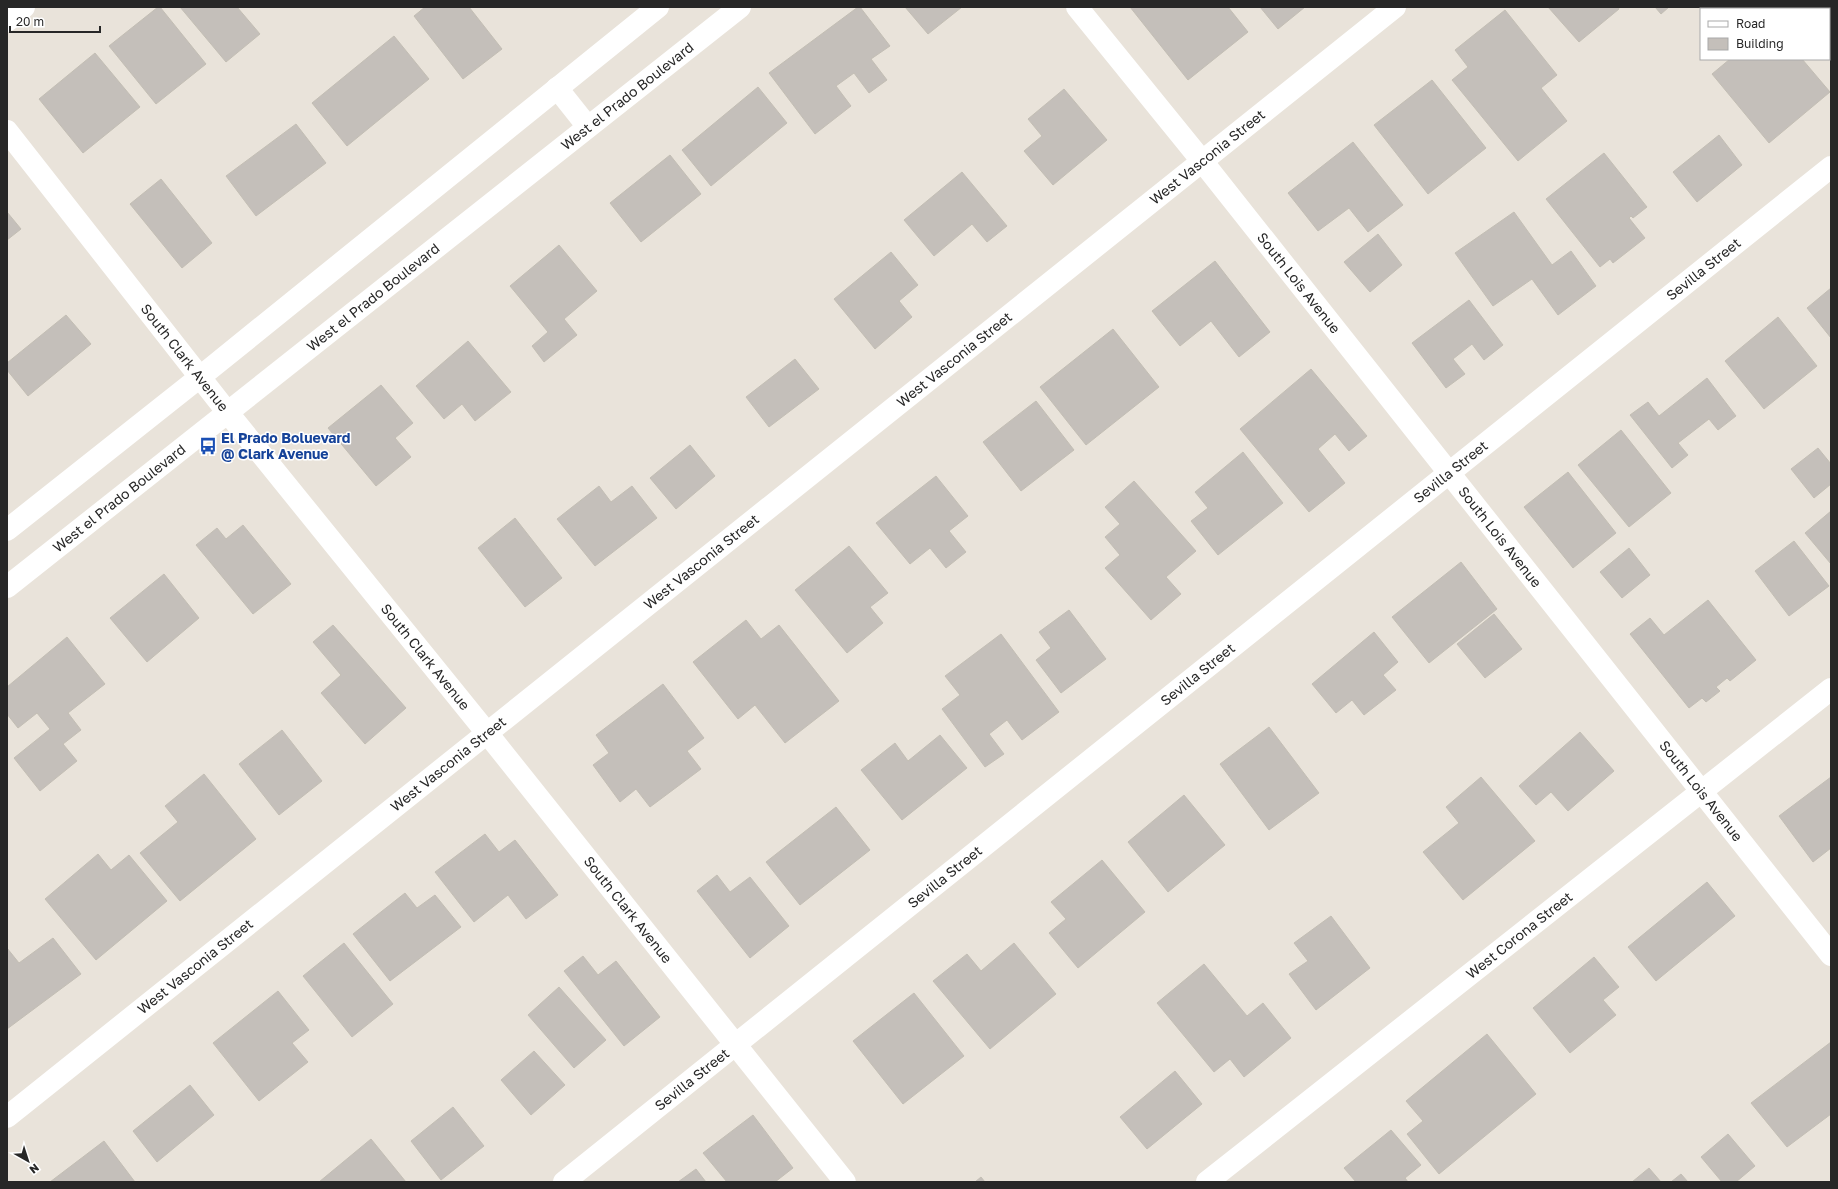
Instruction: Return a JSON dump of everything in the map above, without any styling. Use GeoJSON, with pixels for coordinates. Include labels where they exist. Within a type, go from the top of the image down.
{"type":"FeatureCollection","features":[{"type":"Feature","properties":{"kind":"street"},"geometry":{"type":"LineString","coordinates":[[7,21],[24,7]]}},
{"type":"Feature","properties":{"kind":"street"},"geometry":{"type":"LineString","coordinates":[[7,530],[200,377],[658,7]]}},
{"type":"Feature","properties":{"kind":"street","name":"West el Prado Boulevard"},"geometry":{"type":"LineString","coordinates":[[7,587],[740,7]]}},
{"type":"Feature","properties":{"kind":"street","name":"South Lois Avenue"},"geometry":{"type":"LineString","coordinates":[[1077,7],[1202,161],[1831,956]]}},
{"type":"Feature","properties":{"kind":"street","name":"West Vasconia Street"},"geometry":{"type":"LineString","coordinates":[[7,1117],[1395,7]]}},
{"type":"Feature","properties":{"kind":"street"},"geometry":{"type":"LineString","coordinates":[[557,88],[588,127]]}},
{"type":"Feature","properties":{"kind":"street","name":"South Clark Avenue"},"geometry":{"type":"LineString","coordinates":[[7,131],[228,413],[487,733],[845,1182]]}},
{"type":"Feature","properties":{"kind":"street","name":"Sevilla Street"},"geometry":{"type":"LineString","coordinates":[[564,1182],[1831,167]]}},
{"type":"Feature","properties":{"kind":"street","name":"West Corona Street"},"geometry":{"type":"LineString","coordinates":[[1207,1182],[1831,689]]}},
{"type":"Feature","properties":{"kind":"building"},"geometry":{"type":"Polygon","coordinates":[[[158,7],[160,7],[206,64],[156,104],[109,46],[158,7]]]}},
{"type":"Feature","properties":{"kind":"building"},"geometry":{"type":"Polygon","coordinates":[[[180,7],[237,7],[260,34],[226,62],[180,7]]]}},
{"type":"Feature","properties":{"kind":"building"},"geometry":{"type":"Polygon","coordinates":[[[425,7],[469,7],[502,49],[463,79],[414,16],[425,7]]]}},
{"type":"Feature","properties":{"kind":"building"},"geometry":{"type":"Polygon","coordinates":[[[860,7],[890,46],[871,59],[887,80],[869,93],[854,73],[836,86],[851,106],[815,134],[769,73],[860,7]]]}},
{"type":"Feature","properties":{"kind":"building"},"geometry":{"type":"Polygon","coordinates":[[[905,7],[962,7],[928,34],[905,7]]]}},
{"type":"Feature","properties":{"kind":"building"},"geometry":{"type":"Polygon","coordinates":[[[1130,7],[1195,7],[1196,9],[1199,7],[1228,7],[1248,32],[1188,80],[1130,7]]]}},
{"type":"Feature","properties":{"kind":"building"},"geometry":{"type":"Polygon","coordinates":[[[1260,7],[1305,7],[1278,29],[1260,7]]]}},
{"type":"Feature","properties":{"kind":"building"},"geometry":{"type":"Polygon","coordinates":[[[1548,7],[1618,7],[1619,9],[1579,42],[1548,7]]]}},
{"type":"Feature","properties":{"kind":"building"},"geometry":{"type":"Polygon","coordinates":[[[1655,7],[1669,7],[1661,14],[1655,7]]]}},
{"type":"Feature","properties":{"kind":"building"},"geometry":{"type":"Polygon","coordinates":[[[1505,10],[1557,75],[1541,88],[1567,121],[1518,161],[1452,80],[1468,67],[1455,50],[1505,10]]]}},
{"type":"Feature","properties":{"kind":"building"},"geometry":{"type":"Polygon","coordinates":[[[1831,34],[1831,55],[1830,54],[1831,34]]]}},
{"type":"Feature","properties":{"kind":"building"},"geometry":{"type":"Polygon","coordinates":[[[394,36],[429,79],[347,146],[312,103],[394,36]]]}},
{"type":"Feature","properties":{"kind":"building"},"geometry":{"type":"Polygon","coordinates":[[[95,53],[140,107],[83,153],[39,99],[95,53]]]}},
{"type":"Feature","properties":{"kind":"building"},"geometry":{"type":"Polygon","coordinates":[[[1729,60],[1803,60],[1830,92],[1769,143],[1712,74],[1729,60]]]}},
{"type":"Feature","properties":{"kind":"building"},"geometry":{"type":"Polygon","coordinates":[[[1432,80],[1486,148],[1428,194],[1374,125],[1432,80]]]}},
{"type":"Feature","properties":{"kind":"building"},"geometry":{"type":"Polygon","coordinates":[[[758,87],[787,123],[711,186],[682,150],[758,87]]]}},
{"type":"Feature","properties":{"kind":"building"},"geometry":{"type":"Polygon","coordinates":[[[1064,89],[1107,140],[1053,185],[1024,151],[1042,136],[1028,119],[1064,89]]]}},
{"type":"Feature","properties":{"kind":"building"},"geometry":{"type":"Polygon","coordinates":[[[296,124],[326,163],[256,216],[226,176],[296,124]]]}},
{"type":"Feature","properties":{"kind":"building"},"geometry":{"type":"Polygon","coordinates":[[[1719,135],[1742,165],[1697,202],[1673,172],[1719,135]]]}},
{"type":"Feature","properties":{"kind":"building"},"geometry":{"type":"Polygon","coordinates":[[[1353,142],[1403,205],[1368,232],[1349,208],[1318,231],[1288,193],[1353,142]]]}},
{"type":"Feature","properties":{"kind":"building"},"geometry":{"type":"Polygon","coordinates":[[[1604,153],[1647,207],[1633,218],[1631,216],[1629,218],[1645,238],[1613,263],[1610,259],[1600,267],[1546,199],[1604,153]]]}},
{"type":"Feature","properties":{"kind":"building"},"geometry":{"type":"Polygon","coordinates":[[[670,155],[701,194],[641,242],[610,203],[670,155]]]}},
{"type":"Feature","properties":{"kind":"building"},"geometry":{"type":"Polygon","coordinates":[[[962,172],[1007,226],[987,242],[972,224],[934,256],[904,220],[962,172]]]}},
{"type":"Feature","properties":{"kind":"building"},"geometry":{"type":"Polygon","coordinates":[[[161,179],[212,243],[182,268],[130,204],[161,179]]]}},
{"type":"Feature","properties":{"kind":"building"},"geometry":{"type":"Polygon","coordinates":[[[7,212],[21,229],[7,240],[7,212]]]}},
{"type":"Feature","properties":{"kind":"building"},"geometry":{"type":"Polygon","coordinates":[[[1514,212],[1552,265],[1571,251],[1596,286],[1558,315],[1532,279],[1493,306],[1455,253],[1514,212]]]}},
{"type":"Feature","properties":{"kind":"building"},"geometry":{"type":"Polygon","coordinates":[[[1378,234],[1402,265],[1370,292],[1344,262],[1378,234]]]}},
{"type":"Feature","properties":{"kind":"building"},"geometry":{"type":"Polygon","coordinates":[[[559,245],[597,291],[564,319],[577,335],[544,362],[532,346],[548,332],[510,286],[559,245]]]}},
{"type":"Feature","properties":{"kind":"building"},"geometry":{"type":"Polygon","coordinates":[[[891,252],[918,285],[899,301],[912,317],[875,349],[834,299],[891,252]]]}},
{"type":"Feature","properties":{"kind":"building"},"geometry":{"type":"Polygon","coordinates":[[[1215,261],[1270,332],[1239,357],[1211,321],[1180,346],[1152,311],[1215,261]]]}},
{"type":"Feature","properties":{"kind":"building"},"geometry":{"type":"Polygon","coordinates":[[[1831,288],[1831,338],[1807,308],[1831,288]]]}},
{"type":"Feature","properties":{"kind":"building"},"geometry":{"type":"Polygon","coordinates":[[[1469,300],[1503,345],[1484,360],[1472,344],[1453,359],[1465,374],[1446,388],[1412,343],[1469,300]]]}},
{"type":"Feature","properties":{"kind":"building"},"geometry":{"type":"Polygon","coordinates":[[[66,315],[91,344],[28,396],[7,370],[7,363],[66,315]]]}},
{"type":"Feature","properties":{"kind":"building"},"geometry":{"type":"Polygon","coordinates":[[[1778,317],[1817,366],[1764,409],[1725,361],[1778,317]]]}},
{"type":"Feature","properties":{"kind":"building"},"geometry":{"type":"Polygon","coordinates":[[[1113,329],[1159,387],[1086,445],[1040,387],[1113,329]]]}},
{"type":"Feature","properties":{"kind":"building"},"geometry":{"type":"Polygon","coordinates":[[[468,341],[511,392],[475,421],[462,404],[444,419],[416,386],[468,341]]]}},
{"type":"Feature","properties":{"kind":"building"},"geometry":{"type":"Polygon","coordinates":[[[795,359],[819,389],[769,427],[746,397],[795,359]]]}},
{"type":"Feature","properties":{"kind":"building"},"geometry":{"type":"Polygon","coordinates":[[[1311,369],[1367,436],[1349,451],[1335,434],[1318,449],[1345,483],[1309,512],[1240,429],[1311,369]]]}},
{"type":"Feature","properties":{"kind":"building"},"geometry":{"type":"Polygon","coordinates":[[[1707,378],[1736,416],[1718,430],[1709,419],[1678,443],[1688,455],[1672,468],[1630,415],[1648,402],[1659,416],[1707,378]]]}},
{"type":"Feature","properties":{"kind":"building"},"geometry":{"type":"Polygon","coordinates":[[[381,385],[413,423],[395,438],[411,457],[376,486],[328,428],[381,385]]]}},
{"type":"Feature","properties":{"kind":"building"},"geometry":{"type":"Polygon","coordinates":[[[1036,401],[1074,450],[1021,491],[983,442],[1036,401]]]}},
{"type":"Feature","properties":{"kind":"building"},"geometry":{"type":"Polygon","coordinates":[[[1621,430],[1671,493],[1629,527],[1578,465],[1621,430]]]}},
{"type":"Feature","properties":{"kind":"building"},"geometry":{"type":"Polygon","coordinates":[[[690,445],[715,476],[676,509],[650,478],[690,445]]]}},
{"type":"Feature","properties":{"kind":"building"},"geometry":{"type":"Polygon","coordinates":[[[1818,448],[1831,464],[1831,484],[1814,498],[1791,469],[1818,448]]]}},
{"type":"Feature","properties":{"kind":"building"},"geometry":{"type":"Polygon","coordinates":[[[1243,452],[1283,503],[1218,555],[1191,521],[1208,508],[1195,492],[1243,452]]]}},
{"type":"Feature","properties":{"kind":"building"},"geometry":{"type":"Polygon","coordinates":[[[1568,472],[1616,533],[1573,568],[1524,507],[1568,472]]]}},
{"type":"Feature","properties":{"kind":"building"},"geometry":{"type":"Polygon","coordinates":[[[936,476],[968,516],[949,531],[966,552],[946,568],[930,548],[910,564],[876,523],[936,476]]]}},
{"type":"Feature","properties":{"kind":"building"},"geometry":{"type":"Polygon","coordinates":[[[1134,481],[1196,551],[1166,577],[1181,594],[1151,620],[1105,568],[1120,555],[1105,537],[1120,524],[1105,507],[1134,481]]]}},
{"type":"Feature","properties":{"kind":"building"},"geometry":{"type":"Polygon","coordinates":[[[599,486],[611,502],[632,486],[657,518],[595,566],[557,519],[599,486]]]}},
{"type":"Feature","properties":{"kind":"building"},"geometry":{"type":"Polygon","coordinates":[[[1831,511],[1831,564],[1805,533],[1831,511]]]}},
{"type":"Feature","properties":{"kind":"building"},"geometry":{"type":"Polygon","coordinates":[[[515,518],[562,578],[525,607],[478,548],[515,518]]]}},
{"type":"Feature","properties":{"kind":"building"},"geometry":{"type":"Polygon","coordinates":[[[243,525],[291,584],[253,614],[196,545],[217,528],[226,539],[243,525]]]}},
{"type":"Feature","properties":{"kind":"building"},"geometry":{"type":"Polygon","coordinates":[[[1794,541],[1829,586],[1789,616],[1755,571],[1794,541]]]}},
{"type":"Feature","properties":{"kind":"building"},"geometry":{"type":"Polygon","coordinates":[[[849,546],[888,593],[870,607],[883,623],[847,653],[795,590],[849,546]]]}},
{"type":"Feature","properties":{"kind":"building"},"geometry":{"type":"Polygon","coordinates":[[[1629,548],[1650,575],[1622,598],[1600,572],[1629,548]]]}},
{"type":"Feature","properties":{"kind":"building"},"geometry":{"type":"Polygon","coordinates":[[[1461,562],[1497,609],[1429,663],[1392,617],[1461,562]]]}},
{"type":"Feature","properties":{"kind":"building"},"geometry":{"type":"Polygon","coordinates":[[[164,574],[199,618],[147,662],[110,618],[164,574]]]}},
{"type":"Feature","properties":{"kind":"building"},"geometry":{"type":"Polygon","coordinates":[[[1708,600],[1756,660],[1730,681],[1727,678],[1716,687],[1720,691],[1706,702],[1702,698],[1689,708],[1630,634],[1650,618],[1664,635],[1708,600]]]}},
{"type":"Feature","properties":{"kind":"building"},"geometry":{"type":"Polygon","coordinates":[[[1069,610],[1106,659],[1061,693],[1036,660],[1051,648],[1039,632],[1069,610]]]}},
{"type":"Feature","properties":{"kind":"building"},"geometry":{"type":"Polygon","coordinates":[[[1494,614],[1522,649],[1485,678],[1457,644],[1494,614]]]}},
{"type":"Feature","properties":{"kind":"building"},"geometry":{"type":"Polygon","coordinates":[[[746,620],[761,639],[779,625],[839,701],[785,743],[755,705],[738,719],[693,662],[746,620]]]}},
{"type":"Feature","properties":{"kind":"building"},"geometry":{"type":"Polygon","coordinates":[[[333,625],[406,708],[365,744],[321,693],[341,675],[313,642],[333,625]]]}},
{"type":"Feature","properties":{"kind":"building"},"geometry":{"type":"Polygon","coordinates":[[[1374,632],[1398,662],[1383,675],[1396,690],[1364,715],[1352,700],[1336,713],[1312,684],[1374,632]]]}},
{"type":"Feature","properties":{"kind":"building"},"geometry":{"type":"Polygon","coordinates":[[[1001,634],[1059,712],[1022,740],[1007,720],[989,734],[1004,754],[985,767],[942,709],[960,695],[945,676],[1001,634]]]}},
{"type":"Feature","properties":{"kind":"building"},"geometry":{"type":"Polygon","coordinates":[[[67,637],[105,684],[68,713],[81,730],[63,744],[77,761],[40,791],[14,758],[50,729],[37,713],[18,728],[7,714],[7,687],[67,637]]]}},
{"type":"Feature","properties":{"kind":"building"},"geometry":{"type":"Polygon","coordinates":[[[663,684],[704,738],[687,751],[701,769],[650,807],[636,789],[620,802],[593,765],[609,753],[596,735],[663,684]]]}},
{"type":"Feature","properties":{"kind":"building"},"geometry":{"type":"Polygon","coordinates":[[[1269,727],[1319,793],[1269,830],[1220,764],[1269,727]]]}},
{"type":"Feature","properties":{"kind":"building"},"geometry":{"type":"Polygon","coordinates":[[[282,730],[322,781],[279,815],[239,764],[282,730]]]}},
{"type":"Feature","properties":{"kind":"building"},"geometry":{"type":"Polygon","coordinates":[[[1580,732],[1614,771],[1568,811],[1551,792],[1536,805],[1519,786],[1580,732]]]}},
{"type":"Feature","properties":{"kind":"building"},"geometry":{"type":"Polygon","coordinates":[[[940,735],[967,768],[902,820],[861,770],[895,743],[908,761],[940,735]]]}},
{"type":"Feature","properties":{"kind":"building"},"geometry":{"type":"Polygon","coordinates":[[[204,774],[256,839],[180,901],[140,853],[178,822],[165,806],[204,774]]]}},
{"type":"Feature","properties":{"kind":"building"},"geometry":{"type":"Polygon","coordinates":[[[1481,777],[1535,841],[1463,900],[1423,852],[1459,823],[1446,807],[1481,777]]]}},
{"type":"Feature","properties":{"kind":"building"},"geometry":{"type":"Polygon","coordinates":[[[1831,777],[1831,848],[1813,862],[1779,816],[1831,777]]]}},
{"type":"Feature","properties":{"kind":"building"},"geometry":{"type":"Polygon","coordinates":[[[1184,795],[1225,845],[1168,892],[1128,842],[1184,795]]]}},
{"type":"Feature","properties":{"kind":"building"},"geometry":{"type":"Polygon","coordinates":[[[836,807],[870,850],[800,905],[766,862],[836,807]]]}},
{"type":"Feature","properties":{"kind":"building"},"geometry":{"type":"Polygon","coordinates":[[[485,834],[499,852],[515,840],[558,895],[526,919],[508,895],[474,922],[435,872],[485,834]]]}},
{"type":"Feature","properties":{"kind":"building"},"geometry":{"type":"Polygon","coordinates":[[[98,854],[111,870],[129,855],[167,901],[96,960],[45,899],[98,854]]]}},
{"type":"Feature","properties":{"kind":"building"},"geometry":{"type":"Polygon","coordinates":[[[1102,860],[1145,912],[1078,968],[1049,933],[1066,919],[1051,902],[1102,860]]]}},
{"type":"Feature","properties":{"kind":"building"},"geometry":{"type":"Polygon","coordinates":[[[717,875],[730,892],[750,877],[789,926],[750,958],[697,891],[717,875]]]}},
{"type":"Feature","properties":{"kind":"building"},"geometry":{"type":"Polygon","coordinates":[[[1707,882],[1735,916],[1656,981],[1628,947],[1707,882]]]}},
{"type":"Feature","properties":{"kind":"building"},"geometry":{"type":"Polygon","coordinates":[[[405,893],[417,908],[435,895],[461,927],[390,981],[353,934],[405,893]]]}},
{"type":"Feature","properties":{"kind":"building"},"geometry":{"type":"Polygon","coordinates":[[[1331,916],[1370,968],[1316,1010],[1289,974],[1308,961],[1294,943],[1331,916]]]}},
{"type":"Feature","properties":{"kind":"building"},"geometry":{"type":"Polygon","coordinates":[[[53,938],[81,974],[7,1029],[7,948],[19,963],[53,938]]]}},
{"type":"Feature","properties":{"kind":"building"},"geometry":{"type":"Polygon","coordinates":[[[344,943],[393,1004],[352,1037],[303,976],[344,943]]]}},
{"type":"Feature","properties":{"kind":"building"},"geometry":{"type":"Polygon","coordinates":[[[1014,943],[1056,994],[990,1049],[933,981],[967,954],[981,971],[1014,943]]]}},
{"type":"Feature","properties":{"kind":"building"},"geometry":{"type":"Polygon","coordinates":[[[583,956],[598,975],[616,961],[660,1017],[624,1046],[564,971],[583,956]]]}},
{"type":"Feature","properties":{"kind":"building"},"geometry":{"type":"Polygon","coordinates":[[[1594,957],[1619,987],[1603,1000],[1616,1015],[1570,1053],[1533,1008],[1594,957]]]}},
{"type":"Feature","properties":{"kind":"building"},"geometry":{"type":"Polygon","coordinates":[[[1204,964],[1247,1016],[1263,1003],[1291,1038],[1244,1077],[1230,1059],[1214,1072],[1157,1003],[1204,964]]]}},
{"type":"Feature","properties":{"kind":"building"},"geometry":{"type":"Polygon","coordinates":[[[559,987],[606,1040],[574,1068],[528,1015],[559,987]]]}},
{"type":"Feature","properties":{"kind":"building"},"geometry":{"type":"Polygon","coordinates":[[[278,991],[309,1030],[292,1043],[308,1062],[259,1101],[213,1043],[278,991]]]}},
{"type":"Feature","properties":{"kind":"building"},"geometry":{"type":"Polygon","coordinates":[[[914,993],[964,1056],[903,1104],[853,1041],[914,993]]]}},
{"type":"Feature","properties":{"kind":"building"},"geometry":{"type":"Polygon","coordinates":[[[1487,1034],[1536,1094],[1439,1174],[1407,1134],[1423,1121],[1406,1101],[1487,1034]]]}},
{"type":"Feature","properties":{"kind":"building"},"geometry":{"type":"Polygon","coordinates":[[[1831,1042],[1831,1114],[1787,1147],[1751,1103],[1831,1042]]]}},
{"type":"Feature","properties":{"kind":"building"},"geometry":{"type":"Polygon","coordinates":[[[534,1051],[565,1085],[531,1115],[501,1080],[534,1051]]]}},
{"type":"Feature","properties":{"kind":"building"},"geometry":{"type":"Polygon","coordinates":[[[1175,1071],[1202,1104],[1147,1149],[1120,1117],[1175,1071]]]}},
{"type":"Feature","properties":{"kind":"building"},"geometry":{"type":"Polygon","coordinates":[[[190,1085],[214,1115],[157,1162],[133,1131],[190,1085]]]}},
{"type":"Feature","properties":{"kind":"building"},"geometry":{"type":"Polygon","coordinates":[[[453,1107],[484,1146],[441,1180],[411,1141],[453,1107]]]}},
{"type":"Feature","properties":{"kind":"building"},"geometry":{"type":"Polygon","coordinates":[[[753,1115],[793,1168],[775,1182],[727,1182],[703,1153],[753,1115]]]}},
{"type":"Feature","properties":{"kind":"building"},"geometry":{"type":"Polygon","coordinates":[[[1391,1130],[1421,1165],[1405,1178],[1408,1182],[1356,1182],[1344,1168],[1391,1130]]]}},
{"type":"Feature","properties":{"kind":"building"},"geometry":{"type":"Polygon","coordinates":[[[1728,1134],[1755,1166],[1736,1182],[1722,1182],[1701,1157],[1728,1134]]]}},
{"type":"Feature","properties":{"kind":"building"},"geometry":{"type":"Polygon","coordinates":[[[371,1139],[406,1182],[319,1182],[371,1139]]]}},
{"type":"Feature","properties":{"kind":"building"},"geometry":{"type":"Polygon","coordinates":[[[104,1141],[135,1182],[50,1182],[104,1141]]]}},
{"type":"Feature","properties":{"kind":"building"},"geometry":{"type":"Polygon","coordinates":[[[1649,1168],[1661,1182],[1632,1182],[1649,1168]]]}},
{"type":"Feature","properties":{"kind":"building"},"geometry":{"type":"Polygon","coordinates":[[[696,1169],[706,1182],[678,1182],[696,1169]]]}},
{"type":"Feature","properties":{"kind":"building"},"geometry":{"type":"Polygon","coordinates":[[[1681,1174],[1688,1182],[1671,1182],[1681,1174]]]}},
{"type":"Feature","properties":{"kind":"building"},"geometry":{"type":"Polygon","coordinates":[[[981,1177],[985,1182],[975,1182],[981,1177]]]}},
{"type":"Feature","properties":{"kind":"place","name":"El Prado Boluevard @ Clark Avenue"},"geometry":{"type":"Point","coordinates":[208,446]}}]}
